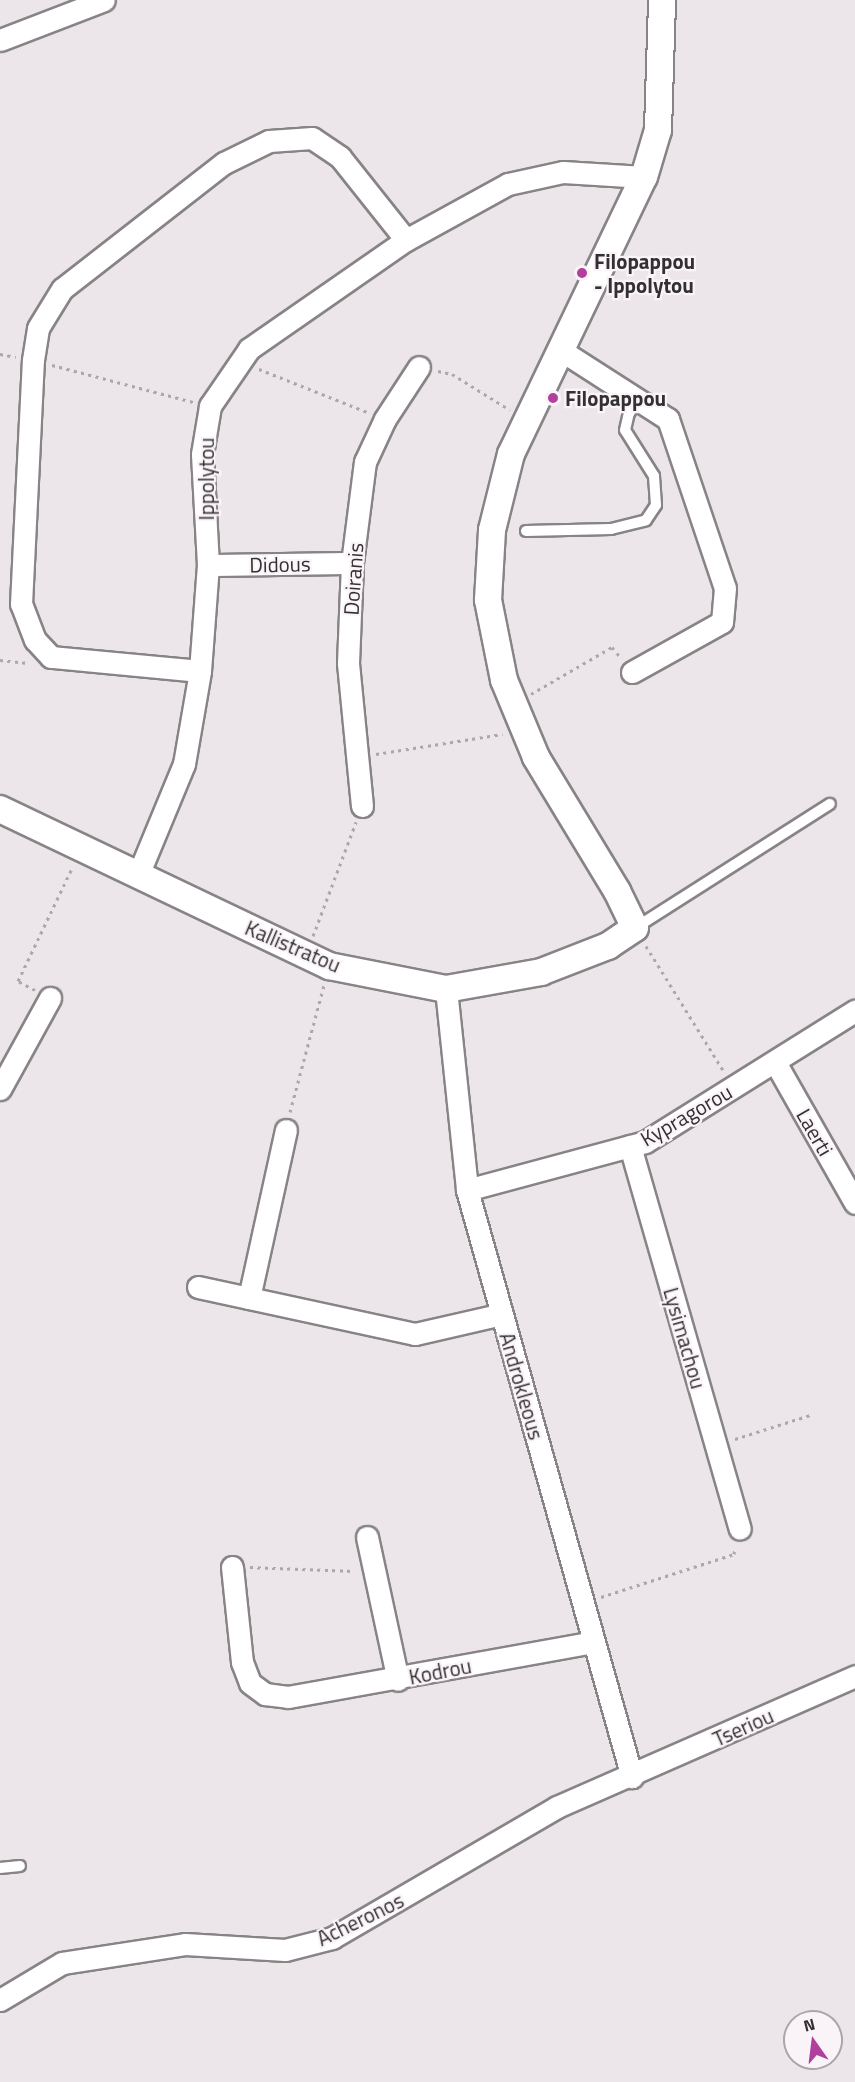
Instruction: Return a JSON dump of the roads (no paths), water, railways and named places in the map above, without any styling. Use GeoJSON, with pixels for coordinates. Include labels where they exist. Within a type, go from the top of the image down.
{"type":"FeatureCollection","features":[{"type":"Feature","properties":{"kind":"street"},"geometry":{"type":"LineString","coordinates":[[0,40],[104,0]]}},
{"type":"Feature","properties":{"kind":"street"},"geometry":{"type":"LineString","coordinates":[[635,928],[617,891],[536,757],[504,680],[488,600],[492,530],[511,454],[644,177],[658,130],[662,0]]}},
{"type":"Feature","properties":{"kind":"street"},"geometry":{"type":"LineString","coordinates":[[200,671],[51,657],[35,640],[21,604],[33,360],[38,328],[62,289],[224,163],[268,141],[312,138],[340,157],[406,240]]}},
{"type":"Feature","properties":{"kind":"street","name":"Ippolytou"},"geometry":{"type":"LineString","coordinates":[[138,875],[184,764],[200,671],[208,565],[202,454],[210,406],[249,349],[406,240],[508,184],[563,172],[644,177]]}},
{"type":"Feature","properties":{"kind":"street"},"geometry":{"type":"LineString","coordinates":[[562,351],[640,398],[669,419],[725,588],[722,622],[632,672]]}},
{"type":"Feature","properties":{"kind":"street","name":"Doiranis"},"geometry":{"type":"LineString","coordinates":[[362,806],[348,663],[352,563],[365,462],[385,419],[419,367]]}},
{"type":"Feature","properties":{"kind":"street","name":"Didous"},"geometry":{"type":"LineString","coordinates":[[208,565],[352,563]]}},
{"type":"Feature","properties":{"kind":"street","name":"Kallistratou"},"geometry":{"type":"LineString","coordinates":[[0,809],[329,966],[446,989],[542,972],[608,946],[635,928]]}},
{"type":"Feature","properties":{"kind":"street","name":"Androkleous"},"geometry":{"type":"LineString","coordinates":[[446,989],[467,1190],[632,1777]]}},
{"type":"Feature","properties":{"kind":"street"},"geometry":{"type":"LineString","coordinates":[[0,1089],[50,998]]}},
{"type":"Feature","properties":{"kind":"street","name":"Kypragorou"},"geometry":{"type":"LineString","coordinates":[[467,1190],[645,1142],[855,1011]]}},
{"type":"Feature","properties":{"kind":"street","name":"Laerti"},"geometry":{"type":"LineString","coordinates":[[775,1062],[855,1203]]}},
{"type":"Feature","properties":{"kind":"street"},"geometry":{"type":"LineString","coordinates":[[249,1298],[286,1130]]}},
{"type":"Feature","properties":{"kind":"street","name":"Lysimachou"},"geometry":{"type":"LineString","coordinates":[[630,1146],[740,1529]]}},
{"type":"Feature","properties":{"kind":"street"},"geometry":{"type":"LineString","coordinates":[[198,1287],[415,1334],[502,1314]]}},
{"type":"Feature","properties":{"kind":"street"},"geometry":{"type":"LineString","coordinates":[[367,1537],[398,1680]]}},
{"type":"Feature","properties":{"kind":"street","name":"Kodrou"},"geometry":{"type":"LineString","coordinates":[[232,1567],[242,1662],[250,1683],[265,1694],[288,1697],[398,1680],[593,1642]]}},
{"type":"Feature","properties":{"kind":"street","name":"Tseriou"},"geometry":{"type":"LineString","coordinates":[[632,1777],[855,1676]]}},
{"type":"Feature","properties":{"kind":"street","name":"Acheronos"},"geometry":{"type":"LineString","coordinates":[[0,2000],[62,1963],[184,1944],[285,1950],[332,1938],[556,1807],[632,1777]]}},
{"type":"Feature","properties":{"kind":"lane"},"geometry":{"type":"LineString","coordinates":[[526,531],[611,529],[646,520],[656,505],[654,476],[625,430],[629,413],[640,398]]}},
{"type":"Feature","properties":{"kind":"lane"},"geometry":{"type":"LineString","coordinates":[[635,928],[830,804]]}},
{"type":"Feature","properties":{"kind":"lane"},"geometry":{"type":"LineString","coordinates":[[0,1868],[21,1866]]}},
{"type":"Feature","properties":{"kind":"place","name":"Filopappou - Ippolytou"},"geometry":{"type":"Point","coordinates":[582,273]}},
{"type":"Feature","properties":{"kind":"place","name":"Filopappou"},"geometry":{"type":"Point","coordinates":[553,398]}}]}
